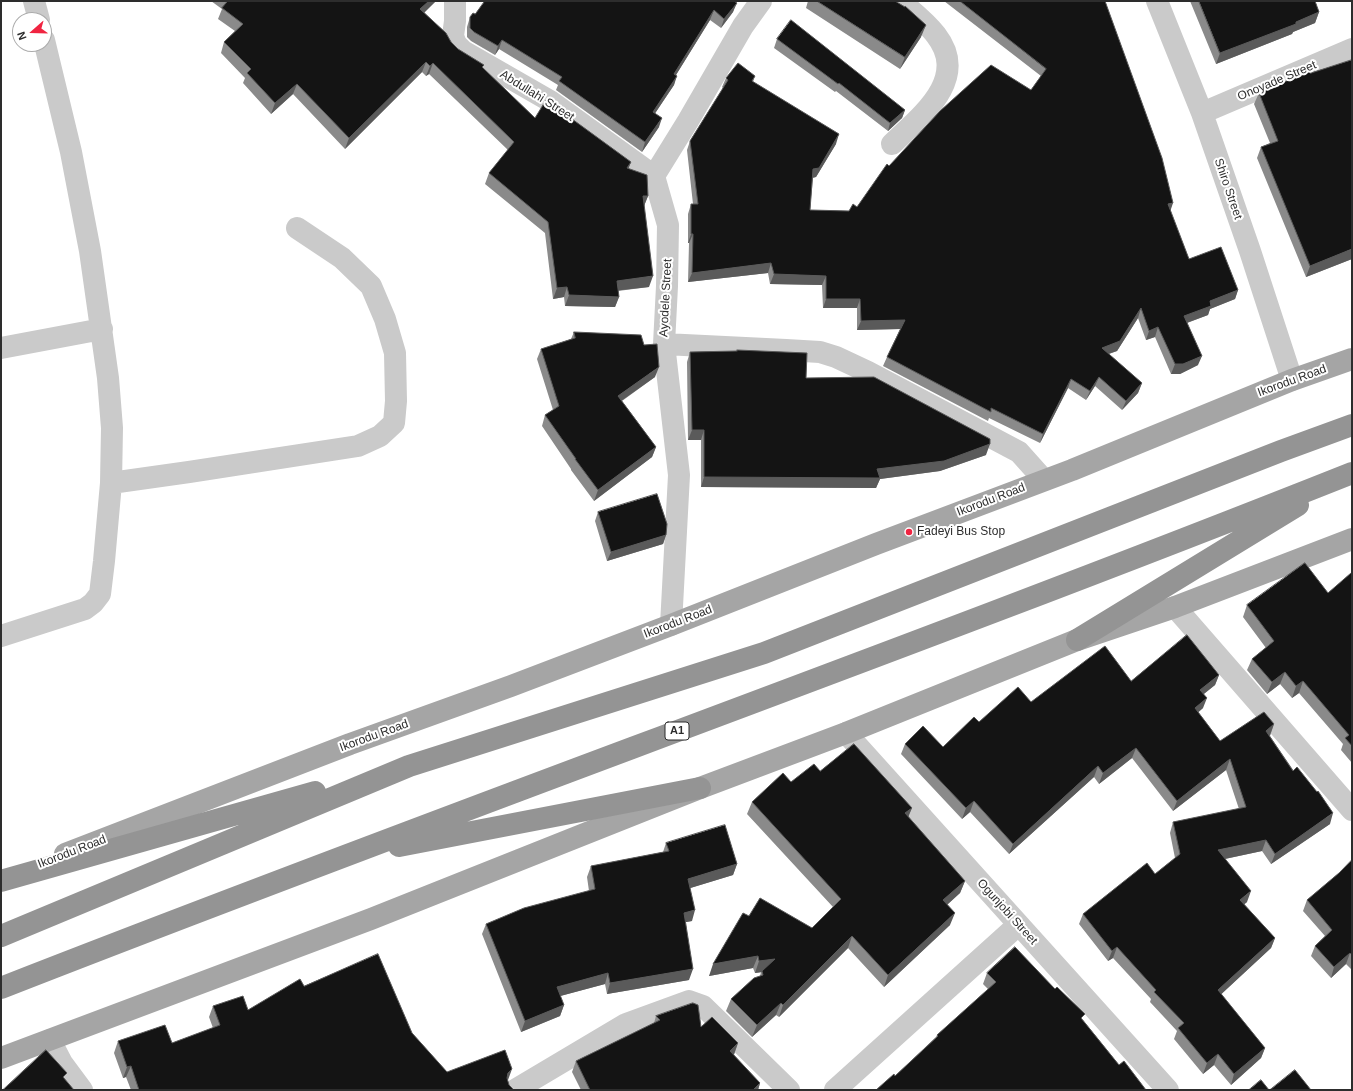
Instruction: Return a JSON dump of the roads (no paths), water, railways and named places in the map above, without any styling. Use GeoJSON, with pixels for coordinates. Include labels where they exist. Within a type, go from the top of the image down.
{"type":"FeatureCollection","features":[{"type":"Feature","properties":{"kind":"highway"},"geometry":{"type":"LineString","coordinates":[[1281,451],[1352,413]]}},
{"type":"Feature","properties":{"kind":"highway"},"geometry":{"type":"LineString","coordinates":[[1,880],[409,766],[764,653],[1281,451],[1352,425]]}},
{"type":"Feature","properties":{"kind":"highway"},"geometry":{"type":"LineString","coordinates":[[1077,640],[1350,474]]}},
{"type":"Feature","properties":{"kind":"highway","name":"A1"},"geometry":{"type":"LineString","coordinates":[[1,988],[339,857],[779,693],[1350,474]]}},
{"type":"Feature","properties":{"kind":"highway"},"geometry":{"type":"LineString","coordinates":[[1,936],[409,766]]}},
{"type":"Feature","properties":{"kind":"highway"},"geometry":{"type":"LineString","coordinates":[[339,857],[700,788]]}},
{"type":"Feature","properties":{"kind":"main road","name":"Ikorodu Road"},"geometry":{"type":"LineString","coordinates":[[1,880],[350,744],[511,686],[671,625],[876,544],[1072,470],[1292,380],[1352,359]]}},
{"type":"Feature","properties":{"kind":"main road"},"geometry":{"type":"LineString","coordinates":[[1,1058],[371,919],[700,788],[846,733],[1077,640],[1175,607],[1352,539]]}},
{"type":"Feature","properties":{"kind":"street"},"geometry":{"type":"LineString","coordinates":[[34,1],[37,12]]}},
{"type":"Feature","properties":{"kind":"street","name":"Abdullahi Street"},"geometry":{"type":"LineString","coordinates":[[455,1],[453,36],[456,44],[463,51],[550,101],[654,176]]}},
{"type":"Feature","properties":{"kind":"street"},"geometry":{"type":"LineString","coordinates":[[654,176],[743,26],[761,1]]}},
{"type":"Feature","properties":{"kind":"street"},"geometry":{"type":"LineString","coordinates":[[892,144],[930,108],[943,86],[947,72],[947,62],[943,47],[936,35],[900,1]]}},
{"type":"Feature","properties":{"kind":"street","name":"Shiro Street"},"geometry":{"type":"LineString","coordinates":[[1157,1],[1202,113],[1250,251],[1292,380]]}},
{"type":"Feature","properties":{"kind":"street","name":"Onoyade Street"},"geometry":{"type":"LineString","coordinates":[[1202,113],[1352,49]]}},
{"type":"Feature","properties":{"kind":"street"},"geometry":{"type":"LineString","coordinates":[[1,636],[85,609],[93,603],[100,594],[111,483],[112,428],[102,329],[90,250],[72,152],[47,52]]}},
{"type":"Feature","properties":{"kind":"street","name":"Ayodele Street"},"geometry":{"type":"LineString","coordinates":[[654,176],[668,225],[664,344],[679,476],[671,625]]}},
{"type":"Feature","properties":{"kind":"street"},"geometry":{"type":"LineString","coordinates":[[111,483],[358,446],[380,436],[394,423],[396,401],[395,353],[385,319],[371,286],[342,258],[297,228]]}},
{"type":"Feature","properties":{"kind":"street"},"geometry":{"type":"LineString","coordinates":[[1,348],[102,329]]}},
{"type":"Feature","properties":{"kind":"street"},"geometry":{"type":"LineString","coordinates":[[664,344],[820,352],[836,357],[1019,452],[1044,480]]}},
{"type":"Feature","properties":{"kind":"street"},"geometry":{"type":"LineString","coordinates":[[1175,607],[1352,810]]}},
{"type":"Feature","properties":{"kind":"street","name":"Ogunjobi Street"},"geometry":{"type":"LineString","coordinates":[[846,733],[1168,1090]]}},
{"type":"Feature","properties":{"kind":"street"},"geometry":{"type":"LineString","coordinates":[[835,1090],[1018,925]]}},
{"type":"Feature","properties":{"kind":"street"},"geometry":{"type":"LineString","coordinates":[[515,1090],[626,1024],[689,1001],[703,1006],[789,1090]]}},
{"type":"Feature","properties":{"kind":"street"},"geometry":{"type":"LineString","coordinates":[[50,1040],[62,1063],[82,1090]]}},
{"type":"Feature","properties":{"kind":"place","name":"Fadeyi Bus Stop"},"geometry":{"type":"Point","coordinates":[909,532]}}]}
